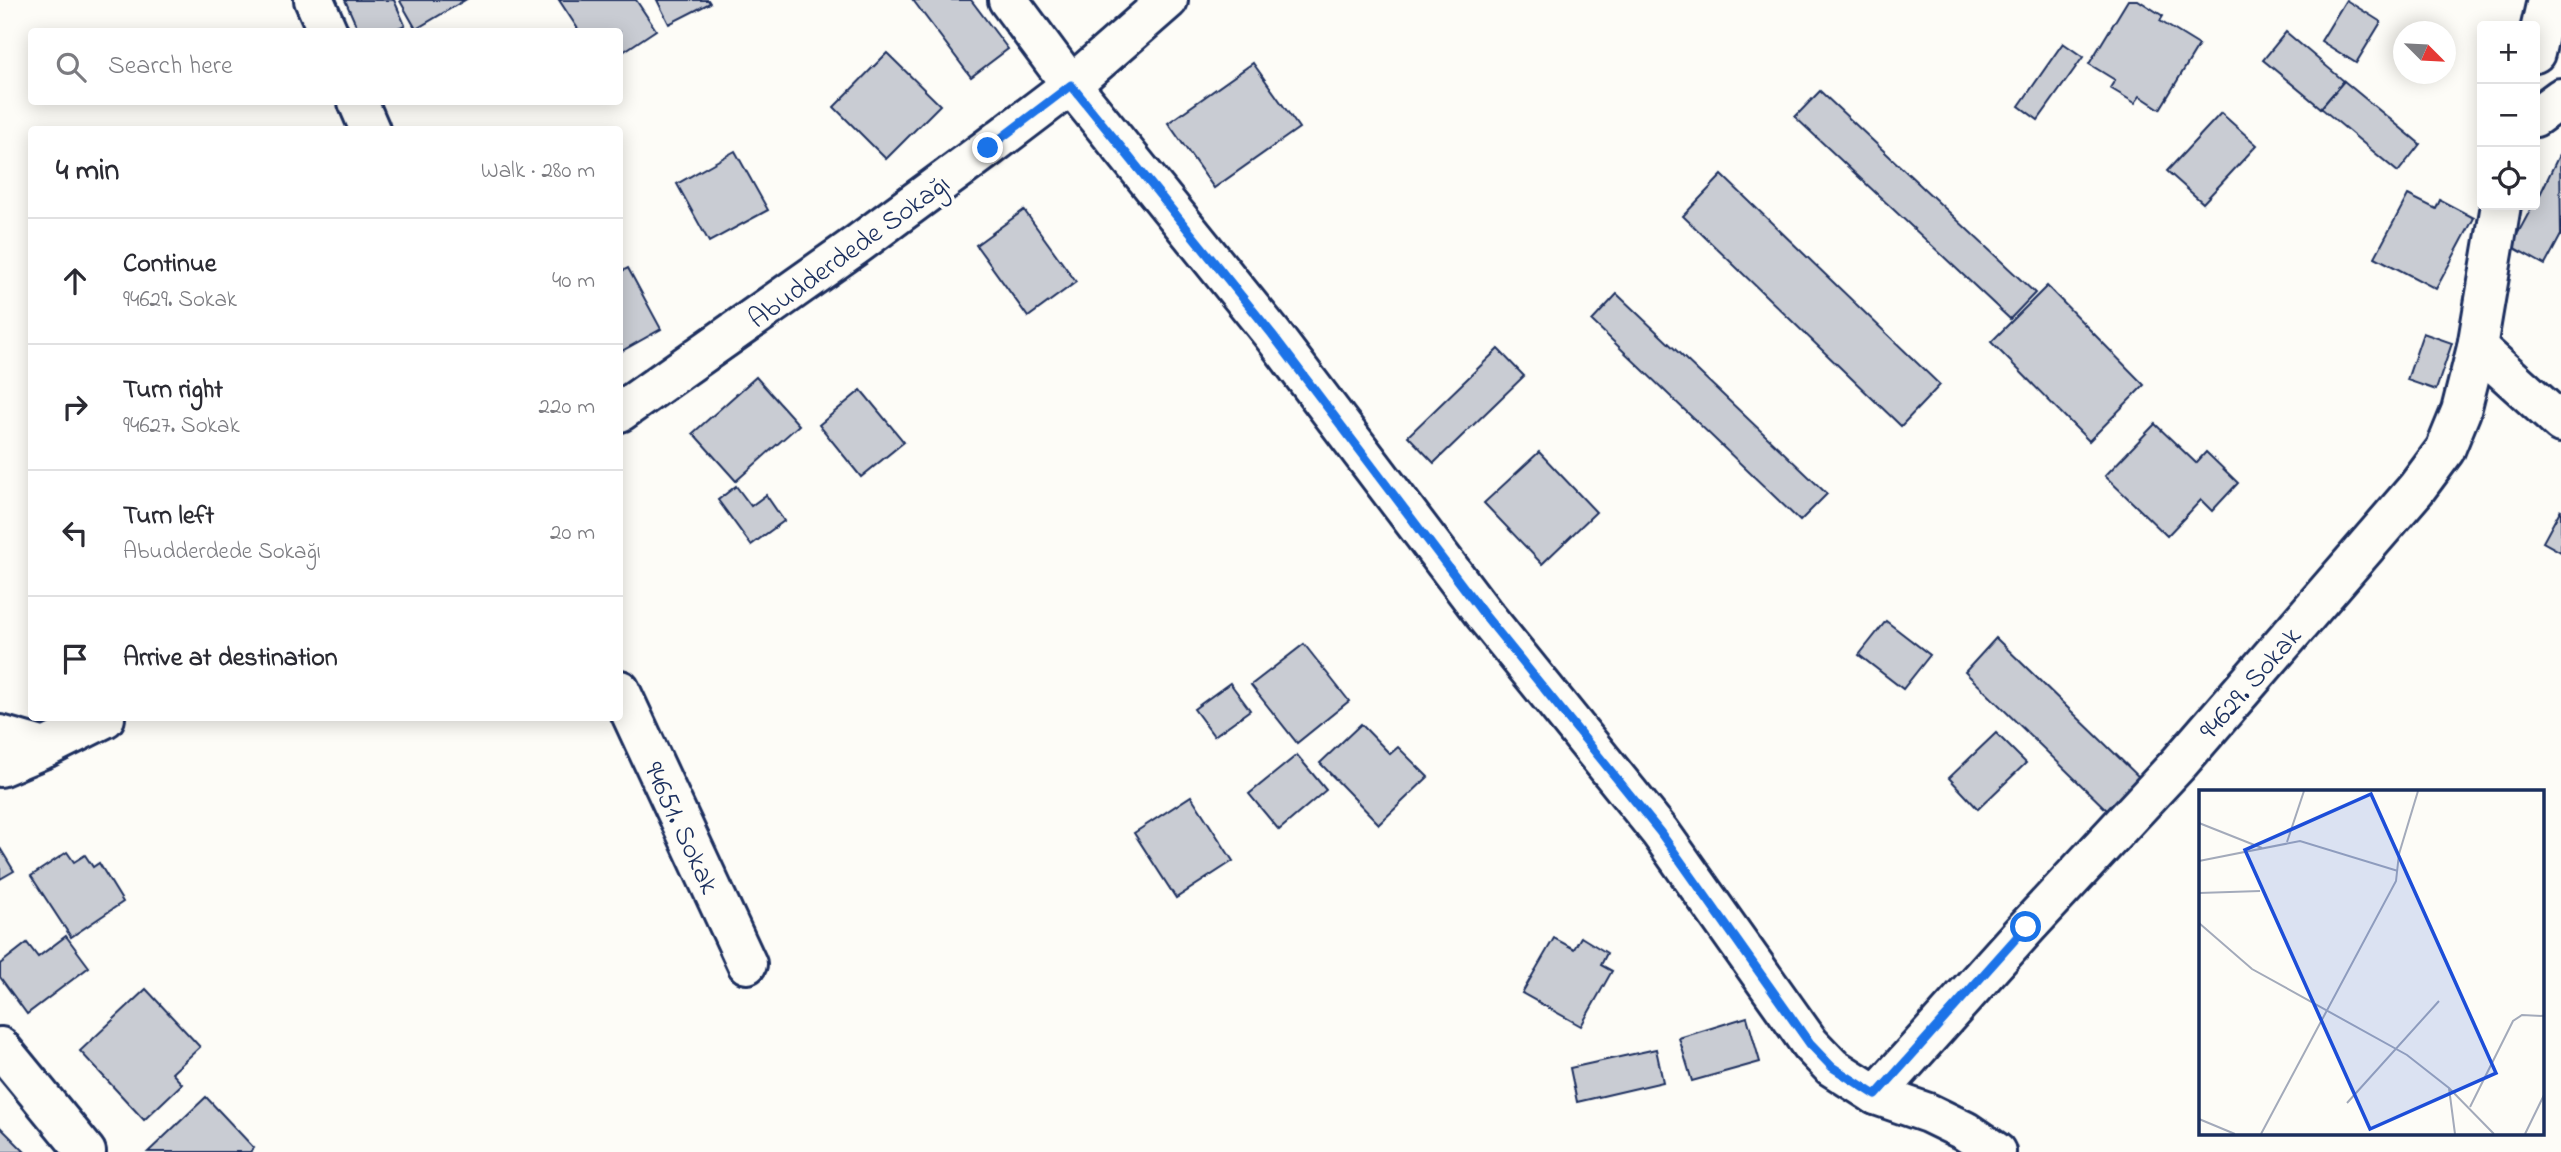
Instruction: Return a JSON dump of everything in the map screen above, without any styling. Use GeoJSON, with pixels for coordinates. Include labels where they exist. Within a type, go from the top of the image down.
{"type":"FeatureCollection","features":[{"type":"Feature","properties":{"kind":"street"},"geometry":{"type":"LineString","coordinates":[[314,0],[326,28]]}},
{"type":"Feature","properties":{"kind":"street"},"geometry":{"type":"LineString","coordinates":[[1008,0],[1071,85],[1272,334],[1483,613],[1660,832],[1810,1044],[1832,1067],[1876,1095],[1928,1113],[1965,1131],[1996,1152]]}},
{"type":"Feature","properties":{"kind":"street","name":"Abudderdede Sokağı"},"geometry":{"type":"LineString","coordinates":[[623,410],[858,244],[1071,85],[1168,0]]}},
{"type":"Feature","properties":{"kind":"street"},"geometry":{"type":"LineString","coordinates":[[2540,31],[2547,0]]}},
{"type":"Feature","properties":{"kind":"street"},"geometry":{"type":"LineString","coordinates":[[2540,113],[2561,98]]}},
{"type":"Feature","properties":{"kind":"street"},"geometry":{"type":"LineString","coordinates":[[359,105],[368,126]]}},
{"type":"Feature","properties":{"kind":"street","name":"94629. Sokak"},"geometry":{"type":"LineString","coordinates":[[1876,1095],[2035,917],[2180,762],[2416,489],[2445,450],[2461,411],[2477,347],[2500,210]]}},
{"type":"Feature","properties":{"kind":"street"},"geometry":{"type":"LineString","coordinates":[[2477,347],[2561,423]]}},
{"type":"Feature","properties":{"kind":"street","name":"94651. Sokak"},"geometry":{"type":"LineString","coordinates":[[623,696],[747,964]]}},
{"type":"Feature","properties":{"kind":"street"},"geometry":{"type":"LineString","coordinates":[[0,767],[99,721]]}},
{"type":"Feature","properties":{"kind":"street"},"geometry":{"type":"LineString","coordinates":[[0,735],[45,748]]}},
{"type":"Feature","properties":{"kind":"street"},"geometry":{"type":"LineString","coordinates":[[0,1047],[86,1152]]}},
{"type":"Feature","properties":{"kind":"building"},"geometry":{"type":"Polygon","coordinates":[[[345,0],[394,0],[405,25],[398,28],[357,28],[345,0]]]}},
{"type":"Feature","properties":{"kind":"building"},"geometry":{"type":"Polygon","coordinates":[[[402,0],[465,0],[418,28],[400,1],[402,0]]]}},
{"type":"Feature","properties":{"kind":"building"},"geometry":{"type":"Polygon","coordinates":[[[559,0],[636,0],[656,30],[623,52],[623,28],[577,28],[559,0]]]}},
{"type":"Feature","properties":{"kind":"building"},"geometry":{"type":"Polygon","coordinates":[[[657,0],[708,0],[710,3],[669,24],[657,0]]]}},
{"type":"Feature","properties":{"kind":"building"},"geometry":{"type":"Polygon","coordinates":[[[913,0],[971,0],[1008,49],[971,77],[913,0]]]}},
{"type":"Feature","properties":{"kind":"building"},"geometry":{"type":"Polygon","coordinates":[[[2128,0],[2138,0],[2163,16],[2160,21],[2199,45],[2160,109],[2140,96],[2135,103],[2110,88],[2115,80],[2089,64],[2128,0]]]}},
{"type":"Feature","properties":{"kind":"building"},"geometry":{"type":"Polygon","coordinates":[[[2346,0],[2381,22],[2356,63],[2321,41],[2346,0]]]}},
{"type":"Feature","properties":{"kind":"building"},"geometry":{"type":"Polygon","coordinates":[[[2286,32],[2344,81],[2321,108],[2263,60],[2286,32]]]}},
{"type":"Feature","properties":{"kind":"building"},"geometry":{"type":"Polygon","coordinates":[[[2063,43],[2083,57],[2038,120],[2019,106],[2063,43]]]}},
{"type":"Feature","properties":{"kind":"building"},"geometry":{"type":"Polygon","coordinates":[[[887,53],[940,105],[886,159],[834,107],[887,53]]]}},
{"type":"Feature","properties":{"kind":"building"},"geometry":{"type":"Polygon","coordinates":[[[1253,63],[1299,128],[1214,188],[1168,123],[1253,63]]]}},
{"type":"Feature","properties":{"kind":"building"},"geometry":{"type":"Polygon","coordinates":[[[2344,81],[2420,144],[2398,172],[2321,108],[2344,81]]]}},
{"type":"Feature","properties":{"kind":"building"},"geometry":{"type":"Polygon","coordinates":[[[1820,91],[2035,293],[2010,319],[1795,117],[1820,91]]]}},
{"type":"Feature","properties":{"kind":"building"},"geometry":{"type":"Polygon","coordinates":[[[2221,113],[2257,145],[2203,203],[2167,171],[2221,113]]]}},
{"type":"Feature","properties":{"kind":"building"},"geometry":{"type":"Polygon","coordinates":[[[735,151],[768,210],[709,242],[677,184],[735,151]]]}},
{"type":"Feature","properties":{"kind":"building"},"geometry":{"type":"Polygon","coordinates":[[[2560,153],[2561,235],[2545,265],[2511,246],[2530,210],[2540,210],[2540,195],[2560,153]]]}},
{"type":"Feature","properties":{"kind":"building"},"geometry":{"type":"Polygon","coordinates":[[[1722,175],[1940,385],[1901,426],[1683,216],[1722,175]]]}},
{"type":"Feature","properties":{"kind":"building"},"geometry":{"type":"Polygon","coordinates":[[[2408,195],[2436,209],[2440,200],[2474,218],[2436,289],[2375,257],[2408,195]]]}},
{"type":"Feature","properties":{"kind":"building"},"geometry":{"type":"Polygon","coordinates":[[[1024,210],[1076,282],[1028,317],[976,245],[1024,210]]]}},
{"type":"Feature","properties":{"kind":"building"},"geometry":{"type":"Polygon","coordinates":[[[628,268],[661,329],[623,350],[623,270],[628,268]]]}},
{"type":"Feature","properties":{"kind":"building"},"geometry":{"type":"Polygon","coordinates":[[[2047,286],[2144,385],[2089,441],[1991,342],[2047,286]]]}},
{"type":"Feature","properties":{"kind":"building"},"geometry":{"type":"Polygon","coordinates":[[[1617,294],[1827,494],[1800,521],[1592,321],[1617,294]]]}},
{"type":"Feature","properties":{"kind":"building"},"geometry":{"type":"Polygon","coordinates":[[[2423,333],[2452,343],[2436,390],[2407,380],[2423,333]]]}},
{"type":"Feature","properties":{"kind":"building"},"geometry":{"type":"Polygon","coordinates":[[[1498,349],[1524,376],[1434,463],[1408,436],[1498,349]]]}},
{"type":"Feature","properties":{"kind":"building"},"geometry":{"type":"Polygon","coordinates":[[[756,377],[799,425],[736,481],[693,433],[756,377]]]}},
{"type":"Feature","properties":{"kind":"building"},"geometry":{"type":"Polygon","coordinates":[[[861,390],[904,442],[861,477],[819,425],[861,390]]]}},
{"type":"Feature","properties":{"kind":"building"},"geometry":{"type":"Polygon","coordinates":[[[2155,424],[2196,463],[2206,452],[2238,483],[2212,511],[2201,500],[2167,536],[2105,476],[2155,424]]]}},
{"type":"Feature","properties":{"kind":"building"},"geometry":{"type":"Polygon","coordinates":[[[1539,452],[1596,512],[1542,564],[1484,503],[1539,452]]]}},
{"type":"Feature","properties":{"kind":"building"},"geometry":{"type":"Polygon","coordinates":[[[736,486],[751,506],[766,495],[784,521],[751,545],[718,500],[736,486]]]}},
{"type":"Feature","properties":{"kind":"building"},"geometry":{"type":"Polygon","coordinates":[[[2561,509],[2561,552],[2543,542],[2561,509]]]}},
{"type":"Feature","properties":{"kind":"building"},"geometry":{"type":"Polygon","coordinates":[[[1886,621],[1930,655],[1903,689],[1859,655],[1886,621]]]}},
{"type":"Feature","properties":{"kind":"building"},"geometry":{"type":"Polygon","coordinates":[[[1996,638],[2142,780],[2110,813],[1965,672],[1996,638]]]}},
{"type":"Feature","properties":{"kind":"building"},"geometry":{"type":"Polygon","coordinates":[[[1304,644],[1349,701],[1297,743],[1251,685],[1304,644]]]}},
{"type":"Feature","properties":{"kind":"building"},"geometry":{"type":"Polygon","coordinates":[[[1230,683],[1250,710],[1214,736],[1194,709],[1230,683]]]}},
{"type":"Feature","properties":{"kind":"building"},"geometry":{"type":"Polygon","coordinates":[[[1361,724],[1390,754],[1398,747],[1428,777],[1379,824],[1320,763],[1361,724]]]}},
{"type":"Feature","properties":{"kind":"building"},"geometry":{"type":"Polygon","coordinates":[[[1996,733],[2026,763],[1978,809],[1949,778],[1996,733]]]}},
{"type":"Feature","properties":{"kind":"building"},"geometry":{"type":"Polygon","coordinates":[[[1297,755],[1326,790],[1279,830],[1249,794],[1297,755]]]}},
{"type":"Feature","properties":{"kind":"building"},"geometry":{"type":"Polygon","coordinates":[[[1191,796],[1233,861],[1176,898],[1134,833],[1191,796]]]}},
{"type":"Feature","properties":{"kind":"building"},"geometry":{"type":"Polygon","coordinates":[[[0,848],[14,871],[0,879],[0,848]]]}},
{"type":"Feature","properties":{"kind":"building"},"geometry":{"type":"Polygon","coordinates":[[[67,852],[74,862],[85,855],[93,867],[99,863],[123,902],[71,937],[31,876],[67,852]]]}},
{"type":"Feature","properties":{"kind":"building"},"geometry":{"type":"Polygon","coordinates":[[[66,936],[89,967],[27,1014],[0,977],[0,964],[27,943],[38,957],[66,936]]]}},
{"type":"Feature","properties":{"kind":"building"},"geometry":{"type":"Polygon","coordinates":[[[1581,937],[1607,953],[1601,965],[1612,971],[1581,1026],[1522,993],[1554,938],[1574,949],[1581,937]]]}},
{"type":"Feature","properties":{"kind":"building"},"geometry":{"type":"Polygon","coordinates":[[[146,989],[200,1047],[172,1073],[182,1084],[144,1120],[80,1051],[146,989]]]}},
{"type":"Feature","properties":{"kind":"building"},"geometry":{"type":"Polygon","coordinates":[[[1747,1017],[1760,1062],[1692,1081],[1679,1038],[1747,1017]]]}},
{"type":"Feature","properties":{"kind":"building"},"geometry":{"type":"Polygon","coordinates":[[[1656,1049],[1663,1082],[1577,1102],[1570,1068],[1656,1049]]]}},
{"type":"Feature","properties":{"kind":"building"},"geometry":{"type":"Polygon","coordinates":[[[206,1097],[254,1148],[250,1152],[148,1152],[206,1097]]]}},
{"type":"Feature","properties":{"kind":"building"},"geometry":{"type":"Polygon","coordinates":[[[0,1127],[25,1152],[0,1152],[0,1127]]]}},
{"type":"Feature","properties":{"kind":"route"},"geometry":{"type":"LineString","coordinates":[[988,148],[1071,85],[1272,334],[1483,613],[1660,832],[1810,1044],[1832,1067],[1876,1095],[2026,927]]}}]}
